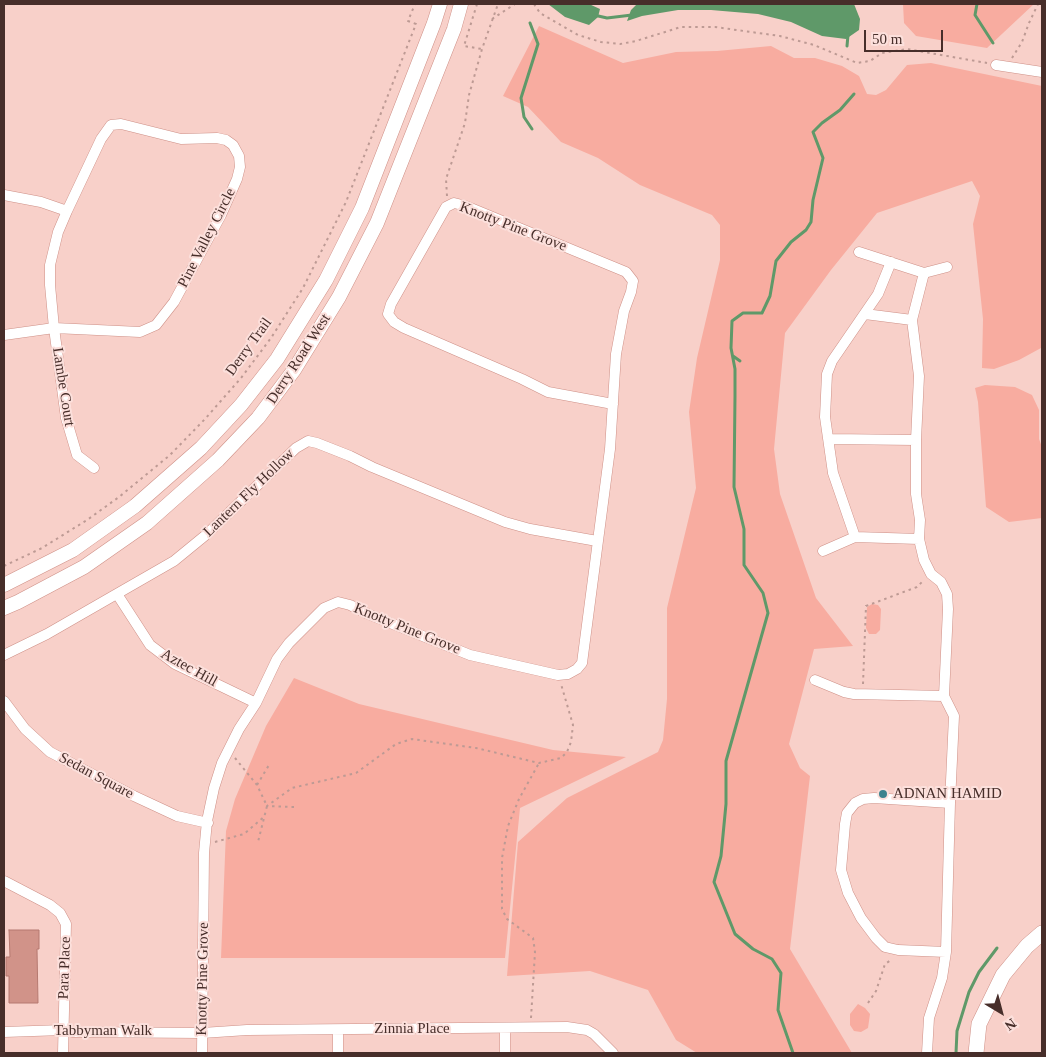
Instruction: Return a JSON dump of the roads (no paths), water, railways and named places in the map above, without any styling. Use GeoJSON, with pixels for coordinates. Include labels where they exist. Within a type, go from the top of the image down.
{"type":"FeatureCollection","features":[{"type":"Feature","properties":{"kind":"highway"},"geometry":{"type":"LineString","coordinates":[[976,1053],[979,1024],[1003,975],[1027,946],[1042,933]]}},
{"type":"Feature","properties":{"kind":"main road","name":"Derry Road West"},"geometry":{"type":"LineString","coordinates":[[4,585],[73,550],[134,506],[201,448],[241,405],[277,359],[326,280],[362,208],[440,4]]}},
{"type":"Feature","properties":{"kind":"main road","name":"Derry Road West"},"geometry":{"type":"LineString","coordinates":[[4,608],[84,567],[147,523],[218,460],[258,418],[294,370],[339,297],[377,223],[454,29],[461,4]]}},
{"type":"Feature","properties":{"kind":"street"},"geometry":{"type":"LineString","coordinates":[[1002,66],[1042,72]]}},
{"type":"Feature","properties":{"kind":"street","name":"Pine Valley Circle"},"geometry":{"type":"LineString","coordinates":[[121,124],[181,139],[217,138],[226,140],[234,145],[239,156],[240,166],[236,180],[221,215],[174,302],[156,326],[140,332],[54,328],[50,266],[58,232],[67,211],[101,139],[111,125],[121,124]]}},
{"type":"Feature","properties":{"kind":"street"},"geometry":{"type":"LineString","coordinates":[[4,195],[41,202],[67,211]]}},
{"type":"Feature","properties":{"kind":"street","name":"Knotty Pine Grove"},"geometry":{"type":"LineString","coordinates":[[202,1053],[205,843],[214,788],[228,751],[239,729],[256,703],[277,660],[289,643],[324,608],[338,602],[350,605],[470,655],[558,675],[568,674],[577,669],[582,663],[610,449],[613,404],[616,354],[619,332],[633,281],[626,272],[466,206],[454,203],[448,206],[442,212],[391,304],[388,314],[394,322],[548,392],[613,404]]}},
{"type":"Feature","properties":{"kind":"street"},"geometry":{"type":"LineString","coordinates":[[859,252],[924,273],[947,267]]}},
{"type":"Feature","properties":{"kind":"street"},"geometry":{"type":"LineString","coordinates":[[855,537],[834,473],[825,417],[827,374],[832,360],[878,294],[891,262]]}},
{"type":"Feature","properties":{"kind":"street"},"geometry":{"type":"LineString","coordinates":[[924,273],[912,320],[919,376],[916,440],[916,494],[920,520],[919,539],[924,560],[931,574],[941,582],[947,594],[944,696],[954,716],[946,952],[942,978],[929,1018],[927,1053]]}},
{"type":"Feature","properties":{"kind":"street"},"geometry":{"type":"LineString","coordinates":[[865,314],[912,320]]}},
{"type":"Feature","properties":{"kind":"street"},"geometry":{"type":"LineString","coordinates":[[4,335],[54,328]]}},
{"type":"Feature","properties":{"kind":"street","name":"Lambe Court"},"geometry":{"type":"LineString","coordinates":[[54,328],[66,418],[77,455],[94,468]]}},
{"type":"Feature","properties":{"kind":"street"},"geometry":{"type":"LineString","coordinates":[[829,439],[916,440]]}},
{"type":"Feature","properties":{"kind":"street","name":"Lantern Fly Hollow"},"geometry":{"type":"LineString","coordinates":[[4,655],[47,634],[174,561],[208,534],[296,448],[308,441],[350,456],[504,522],[530,529],[597,541]]}},
{"type":"Feature","properties":{"kind":"street"},"geometry":{"type":"LineString","coordinates":[[823,551],[855,537],[919,539]]}},
{"type":"Feature","properties":{"kind":"street","name":"Aztec Hill"},"geometry":{"type":"LineString","coordinates":[[117,594],[150,645],[175,664],[256,703]]}},
{"type":"Feature","properties":{"kind":"street"},"geometry":{"type":"LineString","coordinates":[[815,680],[844,692],[944,696]]}},
{"type":"Feature","properties":{"kind":"street","name":"Sedan Square"},"geometry":{"type":"LineString","coordinates":[[4,701],[25,728],[50,752],[177,816],[208,823]]}},
{"type":"Feature","properties":{"kind":"street"},"geometry":{"type":"LineString","coordinates":[[946,952],[885,947],[862,918],[848,893],[842,870],[847,813],[855,803],[863,799],[874,798],[950,803]]}},
{"type":"Feature","properties":{"kind":"street","name":"Para Place"},"geometry":{"type":"LineString","coordinates":[[4,881],[50,905],[60,913],[66,924],[63,1053]]}},
{"type":"Feature","properties":{"kind":"street","name":"Zinnia Place"},"geometry":{"type":"LineString","coordinates":[[202,1033],[247,1030],[567,1027],[587,1030],[599,1038],[612,1053]]}},
{"type":"Feature","properties":{"kind":"street"},"geometry":{"type":"LineString","coordinates":[[505,1028],[505,1053]]}},
{"type":"Feature","properties":{"kind":"street","name":"Tabbyman Walk"},"geometry":{"type":"LineString","coordinates":[[4,1032],[63,1030],[72,1032],[202,1033]]}},
{"type":"Feature","properties":{"kind":"street"},"geometry":{"type":"LineString","coordinates":[[338,1030],[338,1053]]}},
{"type":"Feature","properties":{"kind":"waterway"},"geometry":{"type":"LineString","coordinates":[[977,4],[975,15],[993,43]]}},
{"type":"Feature","properties":{"kind":"waterway"},"geometry":{"type":"LineString","coordinates":[[594,15],[607,18],[632,15]]}},
{"type":"Feature","properties":{"kind":"waterway"},"geometry":{"type":"LineString","coordinates":[[530,23],[538,44],[521,98],[524,117],[532,129]]}},
{"type":"Feature","properties":{"kind":"waterway"},"geometry":{"type":"LineString","coordinates":[[847,46],[848,35]]}},
{"type":"Feature","properties":{"kind":"waterway"},"geometry":{"type":"LineString","coordinates":[[793,1053],[778,1010],[781,973],[772,959],[753,949],[735,934],[714,882],[721,856],[726,804],[726,761],[768,613],[763,593],[744,565],[744,529],[734,487],[735,369],[731,348],[732,321],[743,313],[762,313],[770,296],[776,261],[791,242],[806,230],[811,222],[813,200],[823,158],[813,132],[840,110],[854,94]]}},
{"type":"Feature","properties":{"kind":"waterway"},"geometry":{"type":"LineString","coordinates":[[733,356],[740,361]]}},
{"type":"Feature","properties":{"kind":"waterway"},"geometry":{"type":"LineString","coordinates":[[956,1053],[957,1031],[969,992],[979,972],[997,948]]}},
{"type":"Feature","properties":{"kind":"place","name":"ADNAN HAMID"},"geometry":{"type":"Point","coordinates":[883,794]}}]}
